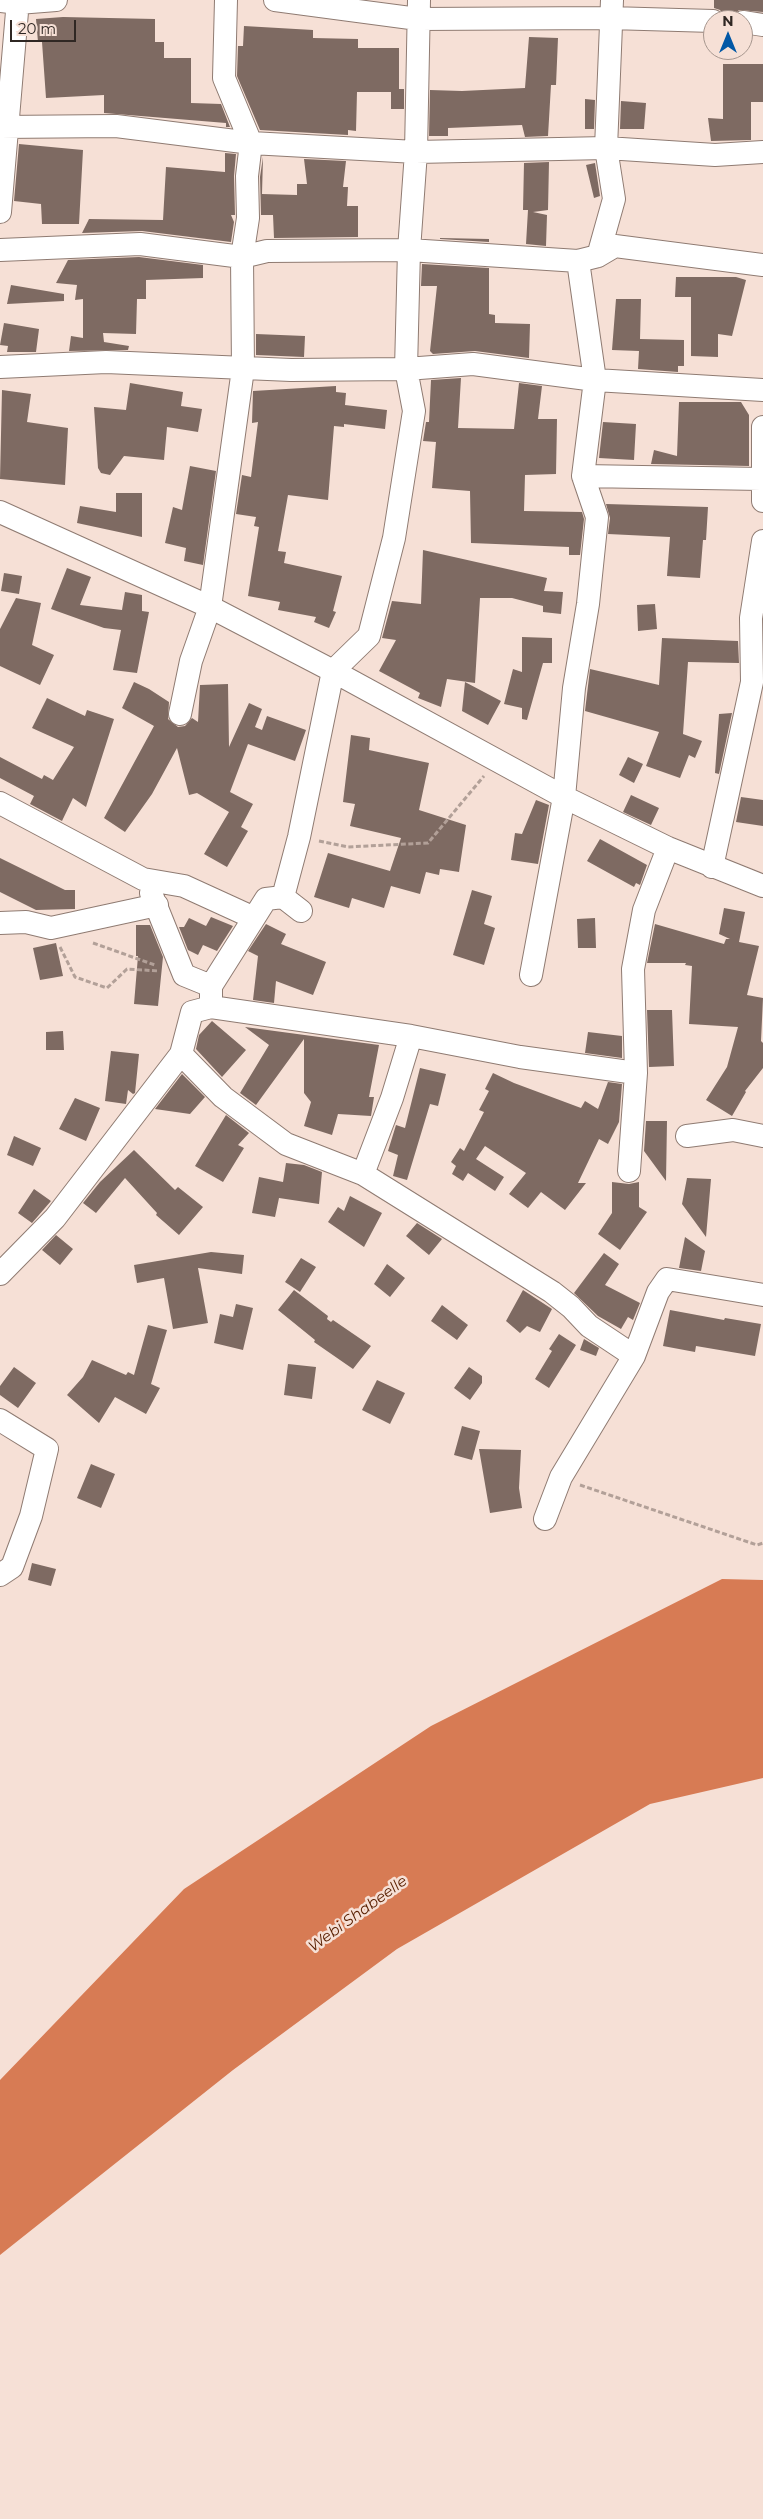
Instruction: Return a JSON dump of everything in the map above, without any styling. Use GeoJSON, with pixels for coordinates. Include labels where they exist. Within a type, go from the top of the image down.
{"type":"FeatureCollection","features":[{"type":"Feature","properties":{"kind":"street"},"geometry":{"type":"LineString","coordinates":[[0,212],[12,1],[56,0]]}},
{"type":"Feature","properties":{"kind":"street"},"geometry":{"type":"LineString","coordinates":[[180,714],[191,661],[210,607],[243,369],[242,257],[248,218],[247,176],[251,143],[224,78],[226,0]]}},
{"type":"Feature","properties":{"kind":"street"},"geometry":{"type":"LineString","coordinates":[[275,0],[418,9],[611,9],[703,20]]}},
{"type":"Feature","properties":{"kind":"street"},"geometry":{"type":"LineString","coordinates":[[283,897],[299,837],[333,671],[369,636],[394,538],[414,411],[406,369],[416,152],[418,9]]}},
{"type":"Feature","properties":{"kind":"street"},"geometry":{"type":"LineString","coordinates":[[531,975],[564,797],[574,688],[588,604],[597,517],[583,476],[594,380],[588,258],[614,199],[606,148],[611,9]]}},
{"type":"Feature","properties":{"kind":"street"},"geometry":{"type":"LineString","coordinates":[[4,127],[116,126],[251,143],[416,152],[606,148],[716,155],[763,152]]}},
{"type":"Feature","properties":{"kind":"street"},"geometry":{"type":"LineString","coordinates":[[0,250],[140,244],[242,257],[267,251],[410,250],[588,258],[615,246],[763,265]]}},
{"type":"Feature","properties":{"kind":"street"},"geometry":{"type":"LineString","coordinates":[[0,367],[106,362],[243,369],[406,369],[473,364],[594,380],[763,390]]}},
{"type":"Feature","properties":{"kind":"street"},"geometry":{"type":"LineString","coordinates":[[583,476],[762,490],[763,427]]}},
{"type":"Feature","properties":{"kind":"street"},"geometry":{"type":"LineString","coordinates":[[0,512],[210,607],[333,671],[564,797],[668,848],[763,886]]}},
{"type":"Feature","properties":{"kind":"street"},"geometry":{"type":"LineString","coordinates":[[712,867],[752,682],[751,618],[763,541]]}},
{"type":"Feature","properties":{"kind":"street"},"geometry":{"type":"LineString","coordinates":[[0,803],[143,879],[184,886],[254,918]]}},
{"type":"Feature","properties":{"kind":"street"},"geometry":{"type":"LineString","coordinates":[[629,1170],[636,1073],[633,969],[644,910],[668,848]]}},
{"type":"Feature","properties":{"kind":"street"},"geometry":{"type":"LineString","coordinates":[[143,879],[157,905],[184,975],[211,997],[520,1057],[636,1073]]}},
{"type":"Feature","properties":{"kind":"street"},"geometry":{"type":"LineString","coordinates":[[0,1274],[55,1218],[181,1054],[192,1012],[211,997],[266,898],[283,897],[301,911]]}},
{"type":"Feature","properties":{"kind":"street"},"geometry":{"type":"LineString","coordinates":[[0,923],[26,922],[51,928],[157,905]]}},
{"type":"Feature","properties":{"kind":"street"},"geometry":{"type":"LineString","coordinates":[[363,1174],[392,1098],[411,1036]]}},
{"type":"Feature","properties":{"kind":"street"},"geometry":{"type":"LineString","coordinates":[[181,1054],[223,1097],[286,1144],[363,1174],[552,1292],[571,1307],[589,1326],[634,1356]]}},
{"type":"Feature","properties":{"kind":"street"},"geometry":{"type":"LineString","coordinates":[[687,1136],[733,1130],[763,1136]]}},
{"type":"Feature","properties":{"kind":"street"},"geometry":{"type":"LineString","coordinates":[[545,1519],[561,1477],[634,1356],[658,1292],[667,1279],[763,1295]]}},
{"type":"Feature","properties":{"kind":"street"},"geometry":{"type":"LineString","coordinates":[[0,1420],[47,1449],[31,1516],[12,1567],[0,1575]]}},
{"type":"Feature","properties":{"kind":"path"},"geometry":{"type":"LineString","coordinates":[[299,837],[348,847],[428,843],[497,761]]}},
{"type":"Feature","properties":{"kind":"path"},"geometry":{"type":"LineString","coordinates":[[51,928],[75,977],[107,988],[127,969],[161,971]]}},
{"type":"Feature","properties":{"kind":"path"},"geometry":{"type":"LineString","coordinates":[[87,940],[184,975]]}},
{"type":"Feature","properties":{"kind":"path"},"geometry":{"type":"LineString","coordinates":[[561,1477],[582,1486],[757,1545],[763,1543]]}},
{"type":"Feature","properties":{"kind":"water","name":"Webi Shabeelle"},"geometry":{"type":"Polygon","coordinates":[[[722,1579],[763,1580],[763,1778],[650,1804],[397,1949],[233,2070],[0,2255],[0,2080],[184,1889],[431,1726],[722,1579]]]}},
{"type":"Feature","properties":{"kind":"building"},"geometry":{"type":"Polygon","coordinates":[[[714,0],[763,0],[763,12],[753,10],[720,10],[714,8],[714,0]]]}},
{"type":"Feature","properties":{"kind":"building"},"geometry":{"type":"Polygon","coordinates":[[[63,17],[155,19],[155,42],[164,42],[164,58],[191,58],[191,103],[221,104],[230,127],[226,127],[226,123],[104,113],[104,95],[46,98],[42,42],[38,42],[36,19],[63,17]]]}},
{"type":"Feature","properties":{"kind":"building"},"geometry":{"type":"Polygon","coordinates":[[[244,26],[313,30],[313,38],[358,39],[358,48],[399,48],[399,89],[404,89],[404,109],[391,109],[391,92],[357,92],[356,131],[348,130],[348,135],[260,130],[237,76],[238,46],[243,46],[244,26]]]}},
{"type":"Feature","properties":{"kind":"building"},"geometry":{"type":"Polygon","coordinates":[[[529,37],[558,38],[556,85],[551,85],[548,136],[525,137],[522,125],[448,128],[448,136],[429,136],[430,90],[462,91],[525,88],[529,37]]]}},
{"type":"Feature","properties":{"kind":"building"},"geometry":{"type":"Polygon","coordinates":[[[723,64],[763,64],[763,102],[751,102],[751,140],[711,141],[708,118],[723,119],[723,64]]]}},
{"type":"Feature","properties":{"kind":"building"},"geometry":{"type":"Polygon","coordinates":[[[585,99],[595,100],[594,129],[585,129],[585,99]]]}},
{"type":"Feature","properties":{"kind":"building"},"geometry":{"type":"Polygon","coordinates":[[[621,101],[646,103],[644,129],[620,129],[621,101]]]}},
{"type":"Feature","properties":{"kind":"building"},"geometry":{"type":"Polygon","coordinates":[[[19,144],[83,150],[79,224],[42,224],[41,204],[14,201],[19,144]]]}},
{"type":"Feature","properties":{"kind":"building"},"geometry":{"type":"Polygon","coordinates":[[[225,153],[236,154],[234,176],[235,215],[231,215],[234,222],[231,242],[142,231],[82,233],[89,219],[163,220],[166,167],[225,172],[225,153]]]}},
{"type":"Feature","properties":{"kind":"building"},"geometry":{"type":"Polygon","coordinates":[[[263,157],[262,194],[297,195],[297,184],[307,184],[304,159],[346,161],[343,187],[348,187],[347,206],[358,206],[358,237],[274,238],[273,215],[261,215],[260,177],[263,157]]]}},
{"type":"Feature","properties":{"kind":"building"},"geometry":{"type":"Polygon","coordinates":[[[549,162],[548,210],[533,212],[547,215],[546,246],[526,244],[528,210],[523,210],[524,163],[549,162]]]}},
{"type":"Feature","properties":{"kind":"building"},"geometry":{"type":"Polygon","coordinates":[[[595,163],[600,196],[594,198],[586,165],[595,163]]]}},
{"type":"Feature","properties":{"kind":"building"},"geometry":{"type":"Polygon","coordinates":[[[440,239],[489,239],[489,242],[440,239]]]}},
{"type":"Feature","properties":{"kind":"building"},"geometry":{"type":"Polygon","coordinates":[[[139,257],[203,265],[203,278],[146,280],[146,299],[137,299],[136,334],[103,333],[104,342],[129,346],[128,350],[69,351],[71,336],[83,338],[83,299],[75,300],[77,285],[56,283],[68,260],[139,257]]]}},
{"type":"Feature","properties":{"kind":"building"},"geometry":{"type":"Polygon","coordinates":[[[422,264],[489,268],[489,314],[495,315],[495,323],[530,324],[529,358],[475,351],[433,354],[430,351],[437,286],[421,286],[422,264]]]}},
{"type":"Feature","properties":{"kind":"building"},"geometry":{"type":"Polygon","coordinates":[[[676,277],[736,277],[746,280],[732,336],[718,334],[718,357],[691,356],[691,297],[675,297],[676,277]]]}},
{"type":"Feature","properties":{"kind":"building"},"geometry":{"type":"Polygon","coordinates":[[[11,285],[64,294],[64,301],[7,304],[11,285]]]}},
{"type":"Feature","properties":{"kind":"building"},"geometry":{"type":"Polygon","coordinates":[[[616,299],[641,299],[640,339],[684,340],[684,366],[678,366],[678,372],[638,369],[639,351],[612,350],[616,299]]]}},
{"type":"Feature","properties":{"kind":"building"},"geometry":{"type":"Polygon","coordinates":[[[4,323],[39,329],[36,352],[7,352],[8,346],[0,345],[4,323]]]}},
{"type":"Feature","properties":{"kind":"building"},"geometry":{"type":"Polygon","coordinates":[[[256,334],[305,336],[304,357],[256,355],[256,334]]]}},
{"type":"Feature","properties":{"kind":"building"},"geometry":{"type":"Polygon","coordinates":[[[461,378],[458,428],[514,429],[519,383],[542,386],[538,419],[557,419],[556,474],[525,475],[524,511],[582,512],[584,519],[580,555],[569,555],[569,547],[471,543],[470,491],[432,488],[436,442],[423,441],[426,422],[429,422],[431,380],[461,378]]]}},
{"type":"Feature","properties":{"kind":"building"},"geometry":{"type":"Polygon","coordinates":[[[130,383],[183,392],[181,406],[202,409],[198,432],[167,427],[164,460],[124,456],[110,475],[101,473],[98,468],[94,407],[126,410],[130,383]]]}},
{"type":"Feature","properties":{"kind":"building"},"geometry":{"type":"Polygon","coordinates":[[[336,386],[336,392],[346,393],[345,405],[387,410],[385,429],[344,424],[344,427],[334,426],[328,500],[288,495],[278,551],[286,552],[284,563],[342,576],[333,611],[336,612],[329,628],[314,622],[316,617],[278,610],[280,602],[248,596],[259,527],[254,526],[256,517],[236,514],[242,475],[251,477],[258,422],[252,423],[253,391],[336,386]]]}},
{"type":"Feature","properties":{"kind":"building"},"geometry":{"type":"Polygon","coordinates":[[[2,390],[31,394],[27,422],[68,428],[65,485],[0,479],[2,390]]]}},
{"type":"Feature","properties":{"kind":"building"},"geometry":{"type":"Polygon","coordinates":[[[679,402],[741,402],[749,415],[749,466],[651,464],[654,450],[677,456],[679,402]]]}},
{"type":"Feature","properties":{"kind":"building"},"geometry":{"type":"Polygon","coordinates":[[[603,422],[636,424],[634,460],[599,458],[603,422]]]}},
{"type":"Feature","properties":{"kind":"building"},"geometry":{"type":"Polygon","coordinates":[[[190,466],[216,471],[203,565],[184,561],[186,548],[165,543],[173,507],[182,510],[190,466]]]}},
{"type":"Feature","properties":{"kind":"building"},"geometry":{"type":"Polygon","coordinates":[[[116,493],[142,493],[142,537],[77,523],[80,506],[116,512],[116,493]]]}},
{"type":"Feature","properties":{"kind":"building"},"geometry":{"type":"Polygon","coordinates":[[[606,504],[708,507],[706,540],[703,540],[700,578],[667,576],[670,537],[608,534],[610,518],[606,504]]]}},
{"type":"Feature","properties":{"kind":"building"},"geometry":{"type":"Polygon","coordinates":[[[423,550],[547,578],[544,591],[563,592],[561,614],[543,612],[543,606],[512,598],[480,598],[475,683],[447,679],[441,707],[418,698],[420,693],[379,671],[396,640],[382,638],[392,601],[421,604],[423,550]]]}},
{"type":"Feature","properties":{"kind":"building"},"geometry":{"type":"Polygon","coordinates":[[[67,568],[91,577],[80,605],[122,610],[125,592],[142,595],[142,611],[149,612],[137,673],[113,670],[121,630],[104,628],[51,609],[67,568]]]}},
{"type":"Feature","properties":{"kind":"building"},"geometry":{"type":"Polygon","coordinates":[[[4,573],[22,576],[19,594],[1,591],[4,573]]]}},
{"type":"Feature","properties":{"kind":"building"},"geometry":{"type":"Polygon","coordinates":[[[16,598],[41,603],[32,645],[54,655],[40,685],[0,666],[0,629],[16,598]]]}},
{"type":"Feature","properties":{"kind":"building"},"geometry":{"type":"Polygon","coordinates":[[[655,604],[657,629],[638,631],[637,605],[655,604]]]}},
{"type":"Feature","properties":{"kind":"building"},"geometry":{"type":"Polygon","coordinates":[[[522,637],[552,638],[552,663],[543,663],[527,720],[522,719],[522,708],[504,704],[513,669],[522,672],[522,637]]]}},
{"type":"Feature","properties":{"kind":"building"},"geometry":{"type":"Polygon","coordinates":[[[662,638],[738,641],[739,663],[688,662],[683,734],[702,741],[695,758],[689,755],[680,778],[646,766],[659,732],[585,711],[590,669],[659,685],[662,638]]]}},
{"type":"Feature","properties":{"kind":"building"},"geometry":{"type":"Polygon","coordinates":[[[134,682],[169,702],[168,719],[178,727],[185,726],[192,718],[198,722],[200,685],[228,684],[229,747],[249,703],[262,709],[255,727],[262,730],[267,716],[306,730],[295,761],[248,744],[230,792],[253,804],[241,827],[248,831],[227,867],[204,854],[229,812],[197,793],[189,795],[177,748],[152,794],[125,832],[104,818],[154,726],[122,708],[134,682]]]}},
{"type":"Feature","properties":{"kind":"building"},"geometry":{"type":"Polygon","coordinates":[[[465,682],[501,701],[488,725],[462,711],[465,682]]]}},
{"type":"Feature","properties":{"kind":"building"},"geometry":{"type":"Polygon","coordinates":[[[47,698],[85,716],[87,710],[114,719],[86,807],[73,798],[62,821],[30,804],[34,796],[0,778],[0,757],[42,779],[44,775],[53,780],[74,747],[32,728],[47,698]]]}},
{"type":"Feature","properties":{"kind":"building"},"geometry":{"type":"Polygon","coordinates":[[[732,713],[719,774],[715,773],[719,714],[732,713]]]}},
{"type":"Feature","properties":{"kind":"building"},"geometry":{"type":"Polygon","coordinates":[[[351,735],[370,738],[369,750],[429,763],[419,810],[466,825],[459,872],[440,869],[439,875],[426,872],[420,894],[391,886],[384,908],[352,898],[349,908],[314,897],[328,853],[390,871],[401,838],[350,826],[355,804],[343,802],[351,735]]]}},
{"type":"Feature","properties":{"kind":"building"},"geometry":{"type":"Polygon","coordinates":[[[628,757],[643,764],[634,783],[619,775],[628,757]]]}},
{"type":"Feature","properties":{"kind":"building"},"geometry":{"type":"Polygon","coordinates":[[[631,795],[659,808],[651,825],[623,812],[631,795]]]}},
{"type":"Feature","properties":{"kind":"building"},"geometry":{"type":"Polygon","coordinates":[[[741,797],[763,800],[763,826],[736,822],[741,797]]]}},
{"type":"Feature","properties":{"kind":"building"},"geometry":{"type":"Polygon","coordinates":[[[536,800],[549,805],[538,864],[511,860],[515,833],[522,834],[536,800]]]}},
{"type":"Feature","properties":{"kind":"building"},"geometry":{"type":"Polygon","coordinates":[[[600,839],[647,865],[640,885],[636,883],[634,887],[587,861],[600,839]]]}},
{"type":"Feature","properties":{"kind":"building"},"geometry":{"type":"Polygon","coordinates":[[[0,858],[65,890],[75,890],[75,909],[36,910],[0,892],[0,858]]]}},
{"type":"Feature","properties":{"kind":"building"},"geometry":{"type":"Polygon","coordinates":[[[472,890],[492,896],[484,924],[495,928],[484,965],[453,955],[472,890]]]}},
{"type":"Feature","properties":{"kind":"building"},"geometry":{"type":"Polygon","coordinates":[[[724,908],[745,912],[739,942],[759,946],[747,995],[763,998],[761,1041],[763,1043],[763,1068],[745,1091],[732,1116],[706,1100],[727,1067],[738,1027],[689,1024],[692,966],[685,965],[686,963],[647,963],[655,924],[724,944],[726,939],[730,939],[719,934],[724,908]]]}},
{"type":"Feature","properties":{"kind":"building"},"geometry":{"type":"Polygon","coordinates":[[[211,917],[233,926],[217,951],[203,945],[198,955],[188,950],[179,927],[184,927],[189,918],[206,926],[211,917]]]}},
{"type":"Feature","properties":{"kind":"building"},"geometry":{"type":"Polygon","coordinates":[[[595,918],[596,948],[578,948],[577,919],[595,918]]]}},
{"type":"Feature","properties":{"kind":"building"},"geometry":{"type":"Polygon","coordinates":[[[266,924],[286,934],[281,944],[326,962],[313,995],[276,981],[274,1003],[253,1000],[258,956],[248,951],[266,924]]]}},
{"type":"Feature","properties":{"kind":"building"},"geometry":{"type":"Polygon","coordinates":[[[136,925],[150,925],[163,957],[158,1006],[134,1004],[138,956],[136,956],[136,925]]]}},
{"type":"Feature","properties":{"kind":"building"},"geometry":{"type":"Polygon","coordinates":[[[56,943],[63,976],[40,980],[33,948],[56,943]]]}},
{"type":"Feature","properties":{"kind":"building"},"geometry":{"type":"Polygon","coordinates":[[[647,1010],[672,1010],[674,1066],[649,1067],[647,1010]]]}},
{"type":"Feature","properties":{"kind":"building"},"geometry":{"type":"Polygon","coordinates":[[[212,1021],[246,1050],[222,1077],[196,1049],[199,1035],[212,1021]]]}},
{"type":"Feature","properties":{"kind":"building"},"geometry":{"type":"Polygon","coordinates":[[[245,1027],[379,1045],[369,1097],[374,1097],[371,1116],[338,1114],[332,1135],[304,1126],[311,1102],[304,1093],[304,1039],[256,1105],[240,1093],[269,1045],[245,1027]]]}},
{"type":"Feature","properties":{"kind":"building"},"geometry":{"type":"Polygon","coordinates":[[[63,1031],[64,1050],[46,1050],[46,1032],[63,1031]]]}},
{"type":"Feature","properties":{"kind":"building"},"geometry":{"type":"Polygon","coordinates":[[[588,1032],[622,1036],[622,1058],[585,1053],[588,1032]]]}},
{"type":"Feature","properties":{"kind":"building"},"geometry":{"type":"Polygon","coordinates":[[[111,1051],[139,1054],[135,1093],[133,1094],[128,1090],[126,1104],[105,1101],[111,1051]]]}},
{"type":"Feature","properties":{"kind":"building"},"geometry":{"type":"Polygon","coordinates":[[[420,1068],[446,1074],[438,1106],[430,1104],[407,1180],[393,1176],[398,1155],[388,1151],[396,1125],[405,1128],[420,1068]]]}},
{"type":"Feature","properties":{"kind":"building"},"geometry":{"type":"Polygon","coordinates":[[[493,1073],[514,1083],[581,1108],[585,1101],[598,1109],[608,1082],[622,1084],[619,1122],[608,1144],[599,1139],[578,1183],[586,1183],[565,1210],[541,1192],[528,1208],[509,1194],[526,1173],[485,1146],[476,1159],[504,1177],[495,1191],[468,1173],[463,1181],[452,1174],[456,1166],[451,1162],[460,1148],[464,1151],[484,1112],[479,1110],[489,1091],[485,1089],[493,1073]]]}},
{"type":"Feature","properties":{"kind":"building"},"geometry":{"type":"Polygon","coordinates":[[[182,1074],[205,1097],[190,1114],[155,1109],[182,1074]]]}},
{"type":"Feature","properties":{"kind":"building"},"geometry":{"type":"Polygon","coordinates":[[[75,1098],[100,1108],[86,1141],[59,1129],[75,1098]]]}},
{"type":"Feature","properties":{"kind":"building"},"geometry":{"type":"Polygon","coordinates":[[[226,1115],[249,1133],[238,1145],[244,1148],[223,1182],[195,1166],[226,1115]]]}},
{"type":"Feature","properties":{"kind":"building"},"geometry":{"type":"Polygon","coordinates":[[[646,1121],[667,1121],[666,1181],[644,1151],[646,1121]]]}},
{"type":"Feature","properties":{"kind":"building"},"geometry":{"type":"Polygon","coordinates":[[[14,1136],[41,1148],[33,1166],[7,1155],[14,1136]]]}},
{"type":"Feature","properties":{"kind":"building"},"geometry":{"type":"Polygon","coordinates":[[[134,1150],[175,1190],[178,1187],[203,1207],[179,1235],[156,1215],[157,1213],[125,1178],[96,1213],[83,1203],[100,1182],[134,1150]]]}},
{"type":"Feature","properties":{"kind":"building"},"geometry":{"type":"Polygon","coordinates":[[[286,1163],[304,1165],[322,1172],[319,1204],[279,1198],[275,1217],[252,1213],[259,1177],[283,1182],[286,1163]]]}},
{"type":"Feature","properties":{"kind":"building"},"geometry":{"type":"Polygon","coordinates":[[[687,1178],[711,1179],[706,1237],[682,1204],[687,1178]]]}},
{"type":"Feature","properties":{"kind":"building"},"geometry":{"type":"Polygon","coordinates":[[[612,1182],[629,1184],[639,1182],[639,1207],[647,1212],[620,1250],[598,1234],[612,1213],[612,1182]]]}},
{"type":"Feature","properties":{"kind":"building"},"geometry":{"type":"Polygon","coordinates":[[[34,1189],[51,1201],[32,1223],[18,1213],[34,1189]]]}},
{"type":"Feature","properties":{"kind":"building"},"geometry":{"type":"Polygon","coordinates":[[[350,1196],[382,1213],[364,1247],[328,1222],[338,1207],[344,1211],[350,1196]]]}},
{"type":"Feature","properties":{"kind":"building"},"geometry":{"type":"Polygon","coordinates":[[[417,1223],[442,1239],[429,1255],[406,1236],[417,1223]]]}},
{"type":"Feature","properties":{"kind":"building"},"geometry":{"type":"Polygon","coordinates":[[[56,1235],[73,1249],[60,1265],[42,1250],[56,1235]]]}},
{"type":"Feature","properties":{"kind":"building"},"geometry":{"type":"Polygon","coordinates":[[[685,1237],[705,1251],[701,1271],[679,1268],[685,1237]]]}},
{"type":"Feature","properties":{"kind":"building"},"geometry":{"type":"Polygon","coordinates":[[[211,1252],[244,1255],[242,1274],[198,1268],[208,1323],[173,1329],[164,1278],[137,1283],[134,1265],[211,1252]]]}},
{"type":"Feature","properties":{"kind":"building"},"geometry":{"type":"Polygon","coordinates":[[[604,1253],[619,1264],[605,1285],[640,1303],[633,1320],[628,1317],[621,1329],[598,1316],[574,1293],[604,1253]]]}},
{"type":"Feature","properties":{"kind":"building"},"geometry":{"type":"Polygon","coordinates":[[[301,1258],[316,1267],[300,1292],[285,1282],[301,1258]]]}},
{"type":"Feature","properties":{"kind":"building"},"geometry":{"type":"Polygon","coordinates":[[[387,1264],[405,1278],[390,1297],[374,1284],[387,1264]]]}},
{"type":"Feature","properties":{"kind":"building"},"geometry":{"type":"Polygon","coordinates":[[[294,1290],[328,1316],[327,1319],[331,1322],[333,1320],[371,1346],[353,1369],[314,1342],[315,1340],[278,1310],[294,1290]]]}},
{"type":"Feature","properties":{"kind":"building"},"geometry":{"type":"Polygon","coordinates":[[[523,1290],[552,1309],[540,1332],[527,1326],[520,1333],[506,1321],[523,1290]]]}},
{"type":"Feature","properties":{"kind":"building"},"geometry":{"type":"Polygon","coordinates":[[[236,1304],[253,1308],[243,1350],[214,1343],[220,1314],[233,1317],[236,1304]]]}},
{"type":"Feature","properties":{"kind":"building"},"geometry":{"type":"Polygon","coordinates":[[[442,1305],[468,1325],[457,1340],[431,1321],[442,1305]]]}},
{"type":"Feature","properties":{"kind":"building"},"geometry":{"type":"Polygon","coordinates":[[[670,1310],[724,1320],[725,1318],[761,1324],[755,1356],[696,1346],[695,1352],[663,1346],[670,1310]]]}},
{"type":"Feature","properties":{"kind":"building"},"geometry":{"type":"Polygon","coordinates":[[[148,1325],[167,1330],[151,1384],[160,1388],[146,1414],[115,1397],[99,1423],[67,1395],[83,1377],[92,1360],[126,1375],[128,1372],[134,1375],[148,1325]]]}},
{"type":"Feature","properties":{"kind":"building"},"geometry":{"type":"Polygon","coordinates":[[[559,1334],[576,1345],[549,1388],[535,1379],[552,1351],[549,1349],[559,1334]]]}},
{"type":"Feature","properties":{"kind":"building"},"geometry":{"type":"Polygon","coordinates":[[[584,1339],[599,1348],[596,1356],[580,1350],[584,1339]]]}},
{"type":"Feature","properties":{"kind":"building"},"geometry":{"type":"Polygon","coordinates":[[[288,1364],[316,1367],[312,1399],[284,1395],[288,1364]]]}},
{"type":"Feature","properties":{"kind":"building"},"geometry":{"type":"Polygon","coordinates":[[[14,1367],[36,1383],[18,1408],[0,1395],[0,1386],[14,1367]]]}},
{"type":"Feature","properties":{"kind":"building"},"geometry":{"type":"Polygon","coordinates":[[[469,1367],[482,1376],[482,1383],[470,1400],[454,1388],[469,1367]]]}},
{"type":"Feature","properties":{"kind":"building"},"geometry":{"type":"Polygon","coordinates":[[[377,1380],[405,1393],[390,1424],[362,1410],[377,1380]]]}},
{"type":"Feature","properties":{"kind":"building"},"geometry":{"type":"Polygon","coordinates":[[[462,1426],[480,1431],[472,1460],[454,1455],[462,1426]]]}},
{"type":"Feature","properties":{"kind":"building"},"geometry":{"type":"Polygon","coordinates":[[[479,1449],[521,1450],[519,1488],[522,1508],[490,1513],[479,1449]]]}},
{"type":"Feature","properties":{"kind":"building"},"geometry":{"type":"Polygon","coordinates":[[[91,1464],[115,1474],[101,1508],[77,1498],[91,1464]]]}},
{"type":"Feature","properties":{"kind":"building"},"geometry":{"type":"Polygon","coordinates":[[[32,1563],[56,1569],[51,1586],[28,1580],[32,1563]]]}}]}
